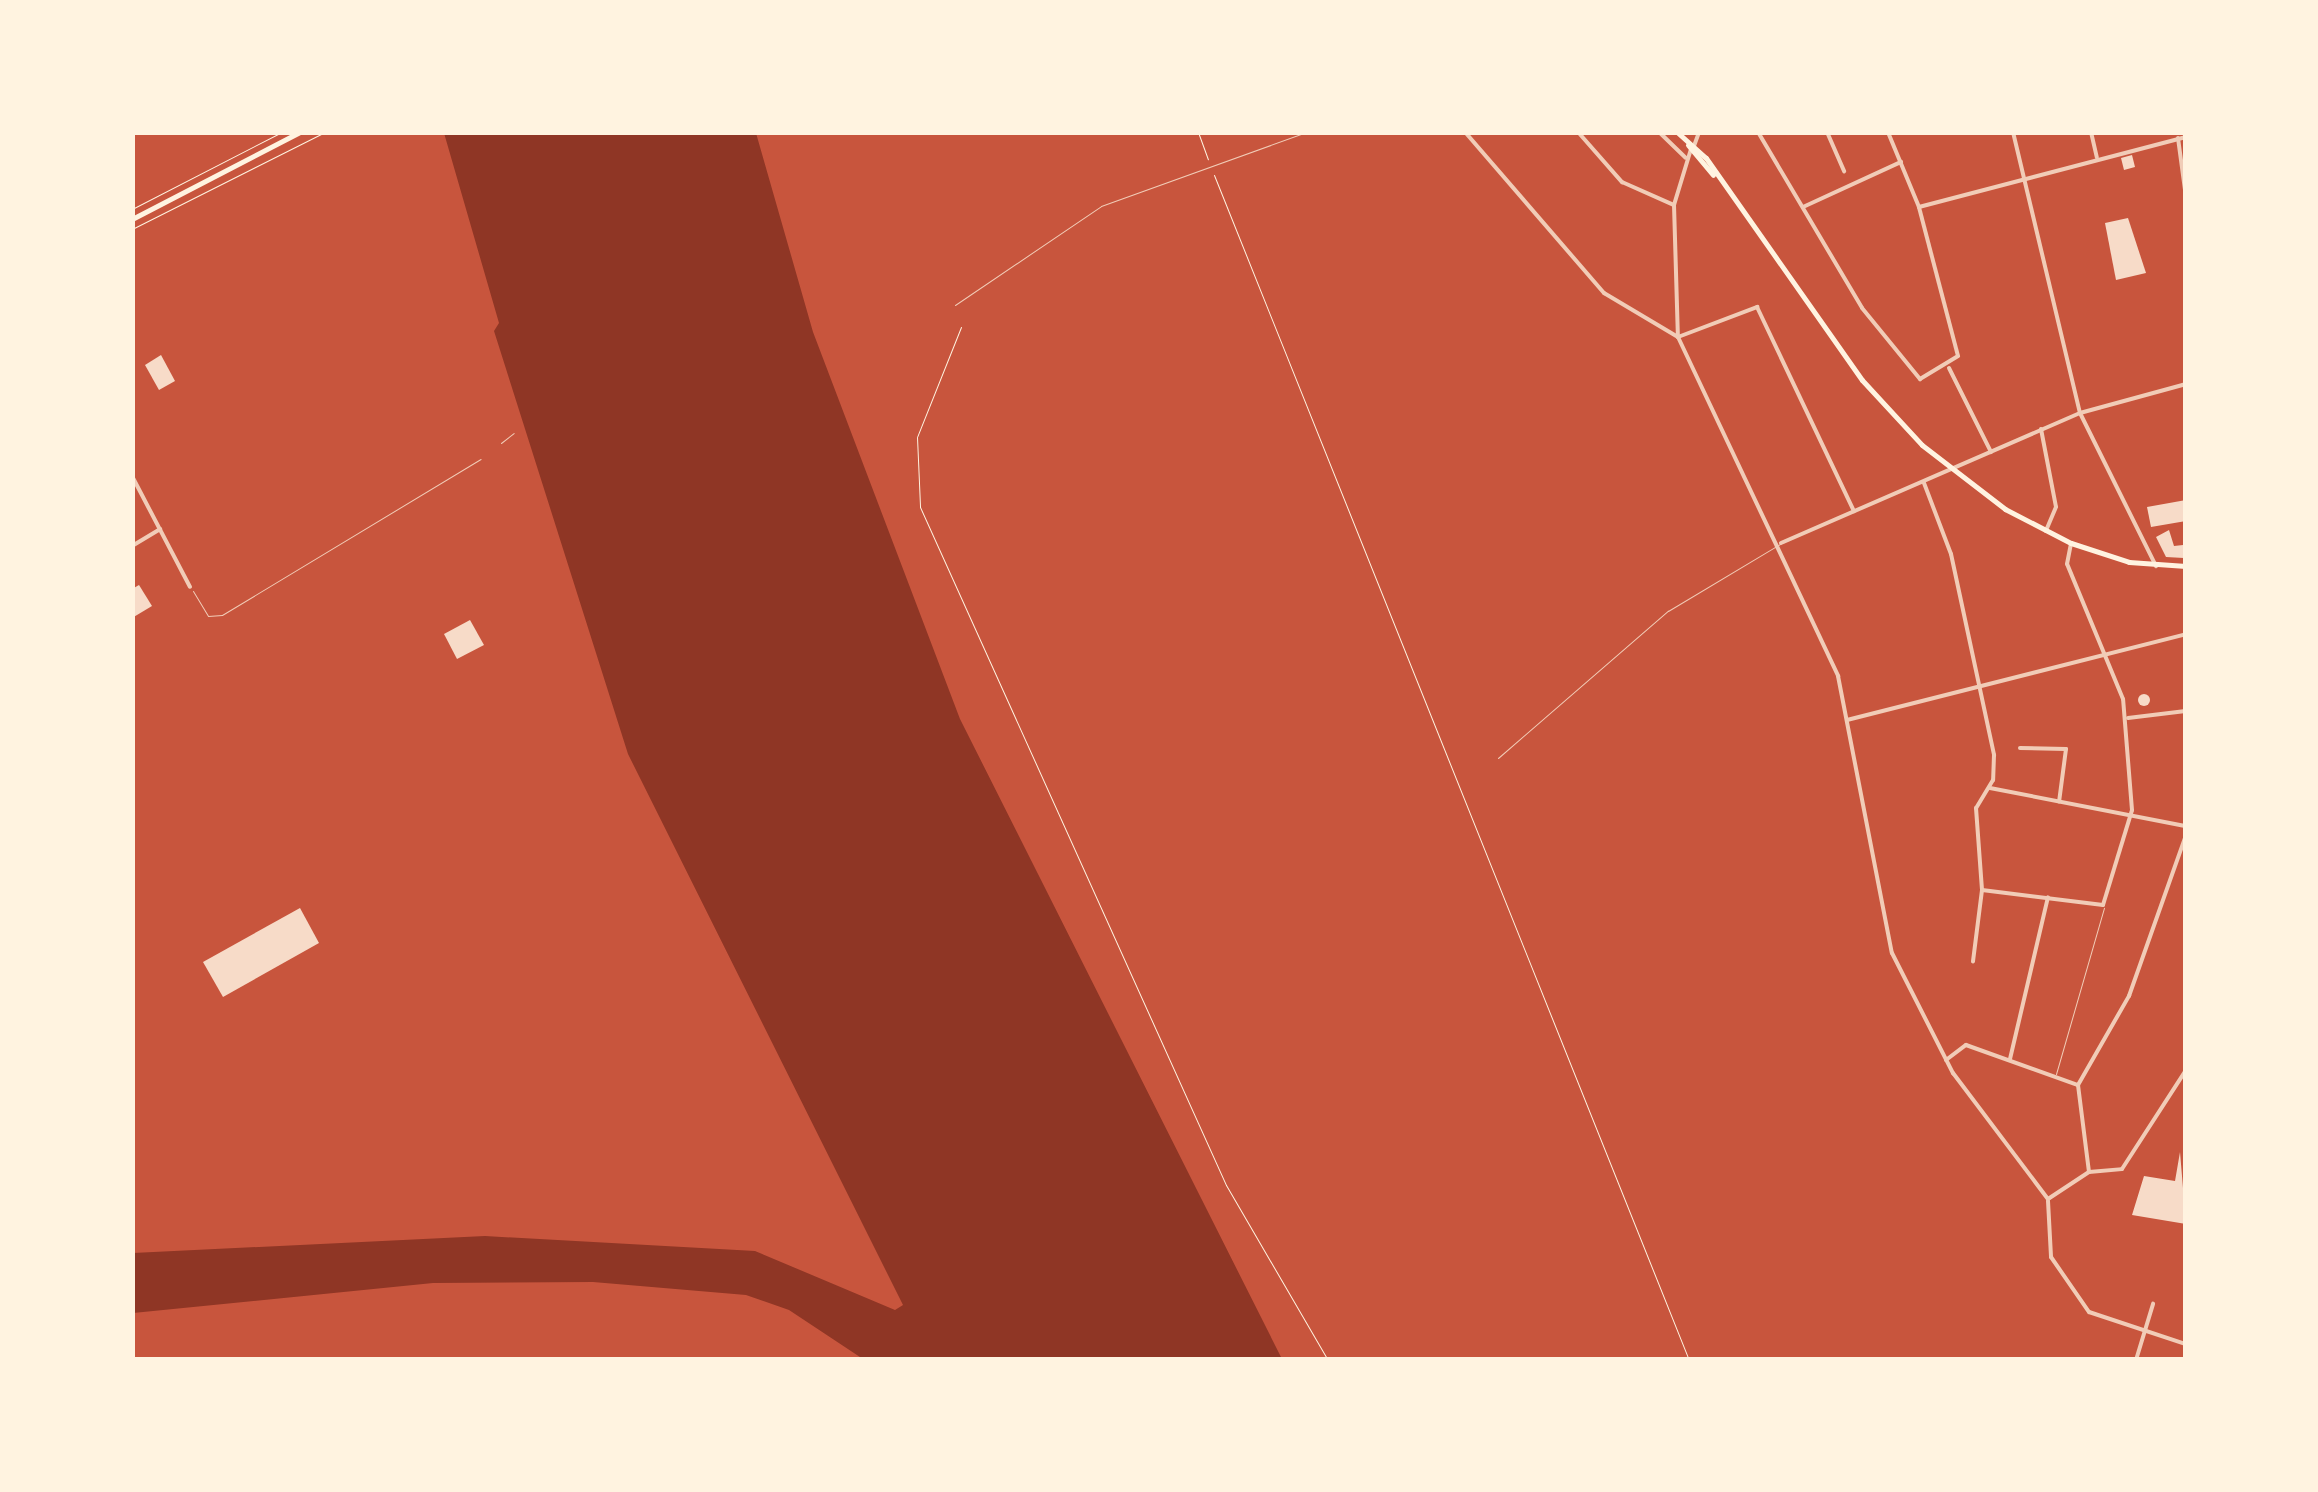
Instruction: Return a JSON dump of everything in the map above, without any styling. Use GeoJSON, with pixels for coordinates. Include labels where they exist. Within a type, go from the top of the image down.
{"type":"FeatureCollection","features":[{"type":"Feature","properties":{"kind":"main road"},"geometry":{"type":"LineString","coordinates":[[132,219],[300,132]]}},
{"type":"Feature","properties":{"kind":"main road"},"geometry":{"type":"LineString","coordinates":[[1677,132],[1726,188],[1862,380],[1950,470],[2071,543],[2156,566],[2186,566]]}},
{"type":"Feature","properties":{"kind":"street"},"geometry":{"type":"LineString","coordinates":[[1464,132],[1604,293],[1678,337]]}},
{"type":"Feature","properties":{"kind":"street"},"geometry":{"type":"LineString","coordinates":[[1578,132],[1622,182],[1674,205]]}},
{"type":"Feature","properties":{"kind":"street"},"geometry":{"type":"LineString","coordinates":[[1659,132],[1686,158]]}},
{"type":"Feature","properties":{"kind":"street"},"geometry":{"type":"LineString","coordinates":[[1699,132],[1686,158],[1674,205],[1678,337],[1781,543],[1831,658],[1847,720],[1878,912],[1946,1060],[2048,1199],[2048,1247],[2089,1312],[2186,1344]]}},
{"type":"Feature","properties":{"kind":"street"},"geometry":{"type":"LineString","coordinates":[[1758,132],[1802,207],[1915,377],[1956,364],[1919,207],[1888,132]]}},
{"type":"Feature","properties":{"kind":"street"},"geometry":{"type":"LineString","coordinates":[[1827,132],[1844,171]]}},
{"type":"Feature","properties":{"kind":"street"},"geometry":{"type":"LineString","coordinates":[[2013,132],[2080,413],[2156,566]]}},
{"type":"Feature","properties":{"kind":"street"},"geometry":{"type":"LineString","coordinates":[[2090,132],[2097,157]]}},
{"type":"Feature","properties":{"kind":"street"},"geometry":{"type":"LineString","coordinates":[[1919,207],[2022,176],[2186,137]]}},
{"type":"Feature","properties":{"kind":"street"},"geometry":{"type":"LineString","coordinates":[[2178,138],[2186,196]]}},
{"type":"Feature","properties":{"kind":"street"},"geometry":{"type":"LineString","coordinates":[[1802,207],[1901,162]]}},
{"type":"Feature","properties":{"kind":"street"},"geometry":{"type":"LineString","coordinates":[[1678,337],[1756,306],[1854,512]]}},
{"type":"Feature","properties":{"kind":"street"},"geometry":{"type":"LineString","coordinates":[[1949,368],[1990,452]]}},
{"type":"Feature","properties":{"kind":"street"},"geometry":{"type":"LineString","coordinates":[[1781,543],[2080,413],[2186,384]]}},
{"type":"Feature","properties":{"kind":"street"},"geometry":{"type":"LineString","coordinates":[[2041,429],[2056,507],[2046,531]]}},
{"type":"Feature","properties":{"kind":"street"},"geometry":{"type":"LineString","coordinates":[[132,476],[190,587]]}},
{"type":"Feature","properties":{"kind":"street"},"geometry":{"type":"LineString","coordinates":[[1924,483],[1951,554],[1994,755],[1989,788],[1976,808],[1982,890],[1973,961]]}},
{"type":"Feature","properties":{"kind":"street"},"geometry":{"type":"LineString","coordinates":[[132,546],[160,529]]}},
{"type":"Feature","properties":{"kind":"street"},"geometry":{"type":"LineString","coordinates":[[1982,890],[2103,905],[2132,810],[2128,718],[2109,659],[2067,564],[2071,543]]}},
{"type":"Feature","properties":{"kind":"street"},"geometry":{"type":"LineString","coordinates":[[1847,720],[2109,659],[2186,634]]}},
{"type":"Feature","properties":{"kind":"street"},"geometry":{"type":"LineString","coordinates":[[2128,718],[2186,711]]}},
{"type":"Feature","properties":{"kind":"street"},"geometry":{"type":"LineString","coordinates":[[2020,748],[2066,748],[2059,802]]}},
{"type":"Feature","properties":{"kind":"street"},"geometry":{"type":"LineString","coordinates":[[1989,788],[2059,802],[2132,810],[2186,826]]}},
{"type":"Feature","properties":{"kind":"street"},"geometry":{"type":"LineString","coordinates":[[2089,1172],[2078,1086],[2129,996],[2186,835]]}},
{"type":"Feature","properties":{"kind":"street"},"geometry":{"type":"LineString","coordinates":[[2010,1059],[2048,897]]}},
{"type":"Feature","properties":{"kind":"street"},"geometry":{"type":"LineString","coordinates":[[1946,1060],[1966,1045],[2056,1074],[2078,1086]]}},
{"type":"Feature","properties":{"kind":"street"},"geometry":{"type":"LineString","coordinates":[[2048,1199],[2089,1172],[2130,1160],[2186,1070]]}},
{"type":"Feature","properties":{"kind":"street"},"geometry":{"type":"LineString","coordinates":[[2136,1360],[2153,1304]]}},
{"type":"Feature","properties":{"kind":"lane"},"geometry":{"type":"LineString","coordinates":[[955,305],[1101,206],[1209,164],[1307,132]]}},
{"type":"Feature","properties":{"kind":"lane"},"geometry":{"type":"LineString","coordinates":[[501,443],[514,433]]}},
{"type":"Feature","properties":{"kind":"lane"},"geometry":{"type":"LineString","coordinates":[[190,587],[208,616],[481,458]]}},
{"type":"Feature","properties":{"kind":"lane"},"geometry":{"type":"LineString","coordinates":[[1498,758],[1668,611],[1781,543]]}},
{"type":"Feature","properties":{"kind":"lane"},"geometry":{"type":"LineString","coordinates":[[2056,1074],[2103,905]]}},
{"type":"Feature","properties":{"kind":"path"},"geometry":{"type":"LineString","coordinates":[[132,209],[282,132]]}},
{"type":"Feature","properties":{"kind":"path"},"geometry":{"type":"LineString","coordinates":[[132,229],[325,132]]}},
{"type":"Feature","properties":{"kind":"path"},"geometry":{"type":"LineString","coordinates":[[1198,132],[1689,1360]]}},
{"type":"Feature","properties":{"kind":"path"},"geometry":{"type":"LineString","coordinates":[[961,327],[917,436],[920,507],[1226,1185],[1328,1360]]}},
{"type":"Feature","properties":{"kind":"shaded area"},"geometry":{"type":"Polygon","coordinates":[[[444,133],[756,133],[813,332],[960,719],[1282,1359],[863,1359],[789,1310],[746,1295],[593,1282],[433,1283],[133,1313],[133,1253],[485,1236],[755,1251],[895,1310],[903,1305],[628,754],[494,331],[499,323],[444,133]]]}},
{"type":"Feature","properties":{"kind":"building"},"geometry":{"type":"Polygon","coordinates":[[[2132,155],[2135,167],[2124,170],[2121,158],[2132,155]]]}},
{"type":"Feature","properties":{"kind":"building"},"geometry":{"type":"Polygon","coordinates":[[[2128,218],[2146,273],[2116,280],[2105,223],[2128,218]]]}},
{"type":"Feature","properties":{"kind":"building"},"geometry":{"type":"Polygon","coordinates":[[[161,355],[175,381],[159,390],[145,365],[161,355]]]}},
{"type":"Feature","properties":{"kind":"building"},"geometry":{"type":"Polygon","coordinates":[[[2186,500],[2186,521],[2151,527],[2147,507],[2186,500]]]}},
{"type":"Feature","properties":{"kind":"building"},"geometry":{"type":"Polygon","coordinates":[[[2169,530],[2174,546],[2183,545],[2184,558],[2166,557],[2156,537],[2169,530]]]}},
{"type":"Feature","properties":{"kind":"building"},"geometry":{"type":"Polygon","coordinates":[[[139,585],[152,606],[132,618],[132,589],[139,585]]]}},
{"type":"Feature","properties":{"kind":"building"},"geometry":{"type":"Polygon","coordinates":[[[470,620],[484,645],[457,659],[444,634],[470,620]]]}},
{"type":"Feature","properties":{"kind":"building"},"geometry":{"type":"Polygon","coordinates":[[[2144,694],[2150,700],[2144,706],[2138,700],[2144,694]]]}},
{"type":"Feature","properties":{"kind":"building"},"geometry":{"type":"Polygon","coordinates":[[[300,908],[319,943],[223,997],[203,962],[300,908]]]}},
{"type":"Feature","properties":{"kind":"building"},"geometry":{"type":"Polygon","coordinates":[[[2180,1152],[2186,1224],[2132,1215],[2144,1176],[2175,1181],[2180,1152]]]}}]}
